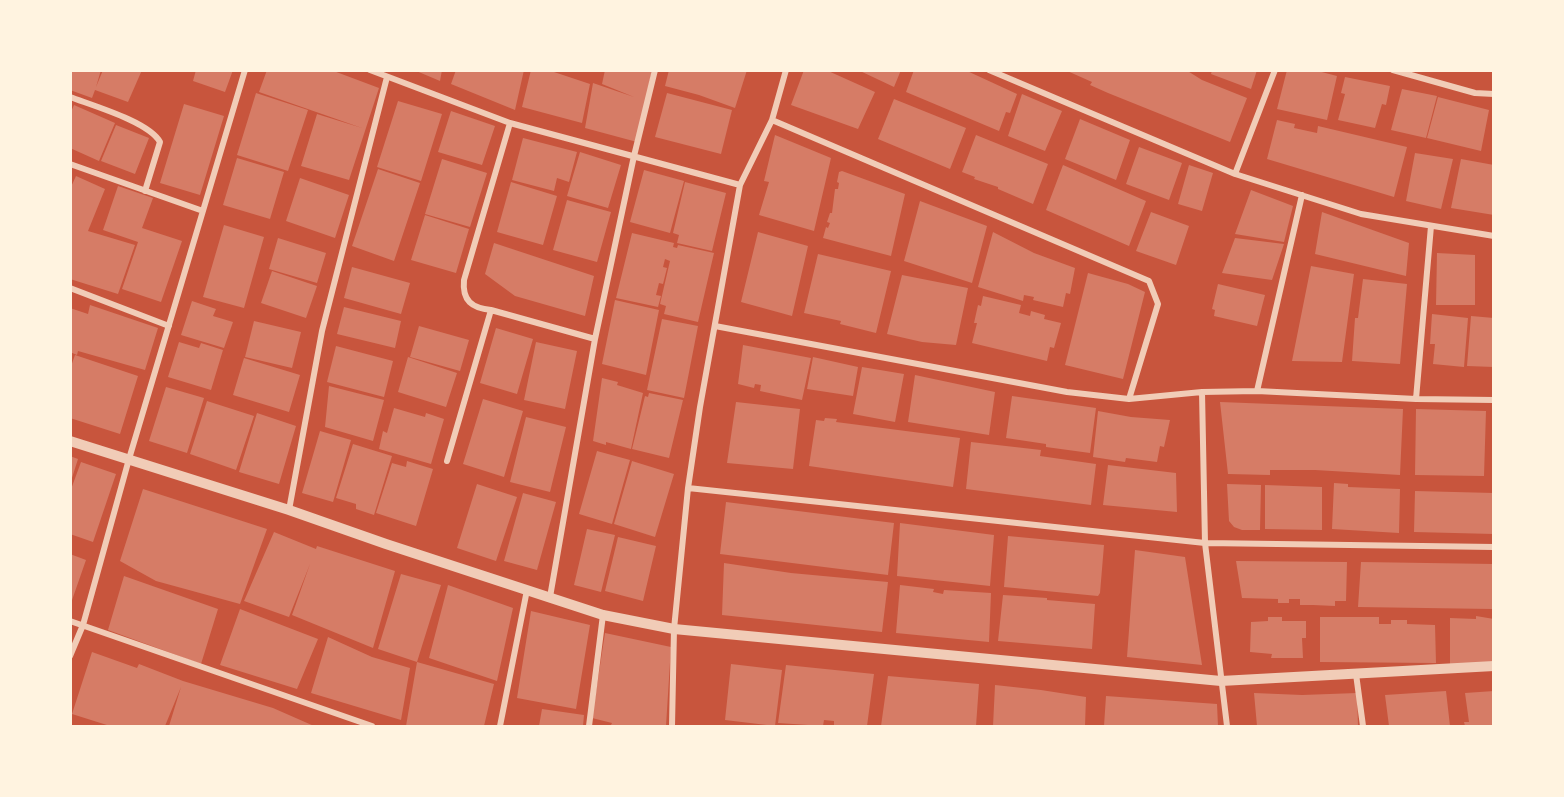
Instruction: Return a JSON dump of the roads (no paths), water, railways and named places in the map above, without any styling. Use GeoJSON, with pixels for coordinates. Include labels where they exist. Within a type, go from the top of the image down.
{"type":"FeatureCollection","features":[{"type":"Feature","properties":{"kind":"street"},"geometry":{"type":"LineString","coordinates":[[70,656],[83,625],[129,459],[245,70]]}},
{"type":"Feature","properties":{"kind":"street"},"geometry":{"type":"LineString","coordinates":[[370,70],[510,123],[740,185]]}},
{"type":"Feature","properties":{"kind":"street"},"geometry":{"type":"LineString","coordinates":[[550,597],[595,339],[634,156],[656,70]]}},
{"type":"Feature","properties":{"kind":"street"},"geometry":{"type":"LineString","coordinates":[[672,726],[674,629],[688,488],[715,326],[740,185],[772,120],[786,70]]}},
{"type":"Feature","properties":{"kind":"street"},"geometry":{"type":"LineString","coordinates":[[989,70],[1235,174],[1361,214],[1494,236]]}},
{"type":"Feature","properties":{"kind":"street"},"geometry":{"type":"LineString","coordinates":[[1235,174],[1275,70]]}},
{"type":"Feature","properties":{"kind":"street"},"geometry":{"type":"LineString","coordinates":[[1393,70],[1475,93],[1494,94]]}},
{"type":"Feature","properties":{"kind":"street"},"geometry":{"type":"LineString","coordinates":[[289,510],[322,331],[387,78]]}},
{"type":"Feature","properties":{"kind":"street"},"geometry":{"type":"LineString","coordinates":[[70,97],[138,124],[156,135],[160,142],[145,192]]}},
{"type":"Feature","properties":{"kind":"street"},"geometry":{"type":"LineString","coordinates":[[772,120],[1149,281],[1158,304],[1129,399]]}},
{"type":"Feature","properties":{"kind":"street"},"geometry":{"type":"LineString","coordinates":[[510,123],[464,280],[463,292],[478,309],[491,310],[595,339]]}},
{"type":"Feature","properties":{"kind":"street"},"geometry":{"type":"LineString","coordinates":[[70,164],[203,211]]}},
{"type":"Feature","properties":{"kind":"street"},"geometry":{"type":"LineString","coordinates":[[1257,391],[1302,195]]}},
{"type":"Feature","properties":{"kind":"street"},"geometry":{"type":"LineString","coordinates":[[1416,399],[1431,226]]}},
{"type":"Feature","properties":{"kind":"street"},"geometry":{"type":"LineString","coordinates":[[70,288],[170,326]]}},
{"type":"Feature","properties":{"kind":"street"},"geometry":{"type":"LineString","coordinates":[[447,461],[491,310]]}},
{"type":"Feature","properties":{"kind":"street"},"geometry":{"type":"LineString","coordinates":[[715,326],[1067,392],[1129,399],[1202,392],[1257,391],[1416,399],[1494,400]]}},
{"type":"Feature","properties":{"kind":"street"},"geometry":{"type":"LineString","coordinates":[[1202,392],[1205,543],[1227,726]]}},
{"type":"Feature","properties":{"kind":"street"},"geometry":{"type":"LineString","coordinates":[[70,441],[289,510],[603,615],[674,629],[1221,681],[1494,666]]}},
{"type":"Feature","properties":{"kind":"street"},"geometry":{"type":"LineString","coordinates":[[688,488],[1205,543],[1494,547]]}},
{"type":"Feature","properties":{"kind":"street"},"geometry":{"type":"LineString","coordinates":[[500,726],[527,590]]}},
{"type":"Feature","properties":{"kind":"street"},"geometry":{"type":"LineString","coordinates":[[589,726],[603,615]]}},
{"type":"Feature","properties":{"kind":"street"},"geometry":{"type":"LineString","coordinates":[[70,621],[372,726]]}},
{"type":"Feature","properties":{"kind":"street"},"geometry":{"type":"LineString","coordinates":[[1356,674],[1363,726]]}}]}
